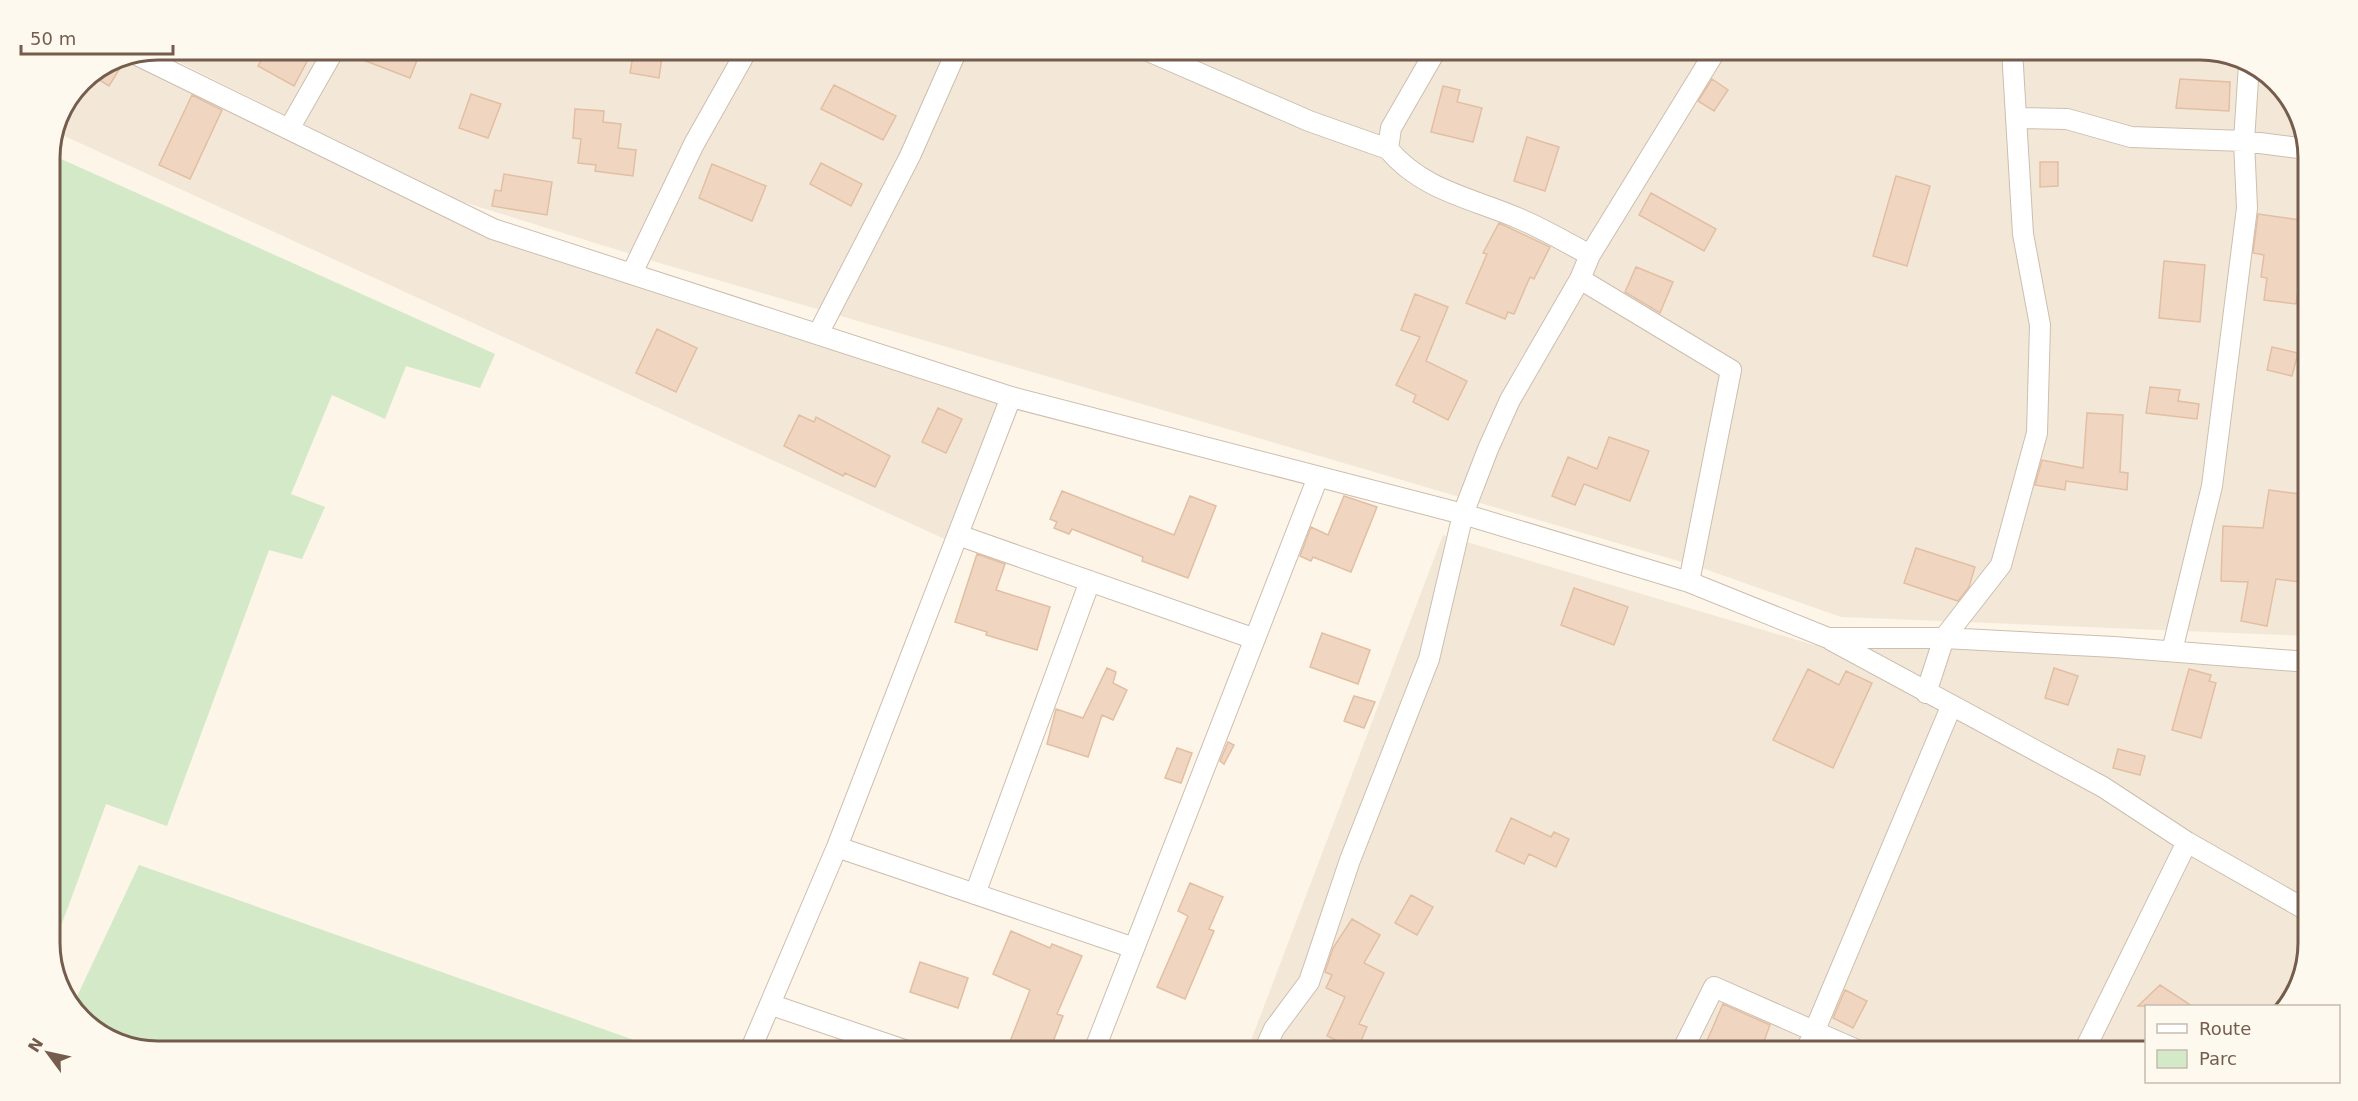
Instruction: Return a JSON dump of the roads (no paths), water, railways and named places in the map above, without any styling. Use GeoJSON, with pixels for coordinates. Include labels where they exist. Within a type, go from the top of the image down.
{"type":"FeatureCollection","features":[{"type":"Feature","properties":{"kind":"street"},"geometry":{"type":"LineString","coordinates":[[289,129],[328,60]]}},
{"type":"Feature","properties":{"kind":"street"},"geometry":{"type":"LineString","coordinates":[[632,273],[694,144],[741,60]]}},
{"type":"Feature","properties":{"kind":"street"},"geometry":{"type":"LineString","coordinates":[[818,334],[910,156],[953,60]]}},
{"type":"Feature","properties":{"kind":"street"},"geometry":{"type":"LineString","coordinates":[[1169,60],[1309,121],[1388,149],[1399,162],[1424,182],[1521,219],[1590,255]]}},
{"type":"Feature","properties":{"kind":"street"},"geometry":{"type":"LineString","coordinates":[[1388,149],[1391,128],[1430,60]]}},
{"type":"Feature","properties":{"kind":"street"},"geometry":{"type":"LineString","coordinates":[[1269,1041],[1274,1029],[1309,982],[1350,860],[1429,659],[1463,514],[1510,400],[1580,279],[1590,255],[1710,60]]}},
{"type":"Feature","properties":{"kind":"street"},"geometry":{"type":"LineString","coordinates":[[1926,693],[1944,638],[2001,565],[2037,433],[2040,325],[2023,234],[2013,60]]}},
{"type":"Feature","properties":{"kind":"street"},"geometry":{"type":"LineString","coordinates":[[149,61],[493,229],[1011,397],[1463,514],[1689,582],[1828,638],[2103,787],[2187,842],[2298,905]]}},
{"type":"Feature","properties":{"kind":"street"},"geometry":{"type":"LineString","coordinates":[[2172,651],[2212,486],[2247,208],[2244,141],[2248,73]]}},
{"type":"Feature","properties":{"kind":"street"},"geometry":{"type":"LineString","coordinates":[[2016,118],[2067,119],[2131,137],[2244,141],[2297,148]]}},
{"type":"Feature","properties":{"kind":"street"},"geometry":{"type":"LineString","coordinates":[[1580,279],[1731,370],[1689,582]]}},
{"type":"Feature","properties":{"kind":"street"},"geometry":{"type":"LineString","coordinates":[[755,1041],[837,847],[1011,397]]}},
{"type":"Feature","properties":{"kind":"street"},"geometry":{"type":"LineString","coordinates":[[1098,1041],[1318,477]]}},
{"type":"Feature","properties":{"kind":"street"},"geometry":{"type":"LineString","coordinates":[[958,535],[1255,639]]}},
{"type":"Feature","properties":{"kind":"street"},"geometry":{"type":"LineString","coordinates":[[975,894],[1090,581]]}},
{"type":"Feature","properties":{"kind":"street"},"geometry":{"type":"LineString","coordinates":[[1828,638],[1944,638],[2172,651],[2298,661]]}},
{"type":"Feature","properties":{"kind":"street"},"geometry":{"type":"LineString","coordinates":[[1810,1041],[1951,706]]}},
{"type":"Feature","properties":{"kind":"street"},"geometry":{"type":"LineString","coordinates":[[2089,1041],[2187,842]]}},
{"type":"Feature","properties":{"kind":"street"},"geometry":{"type":"LineString","coordinates":[[837,847],[1134,948]]}},
{"type":"Feature","properties":{"kind":"street"},"geometry":{"type":"LineString","coordinates":[[1687,1041],[1714,987],[1837,1041]]}},
{"type":"Feature","properties":{"kind":"street"},"geometry":{"type":"LineString","coordinates":[[772,1005],[875,1041]]}}]}
